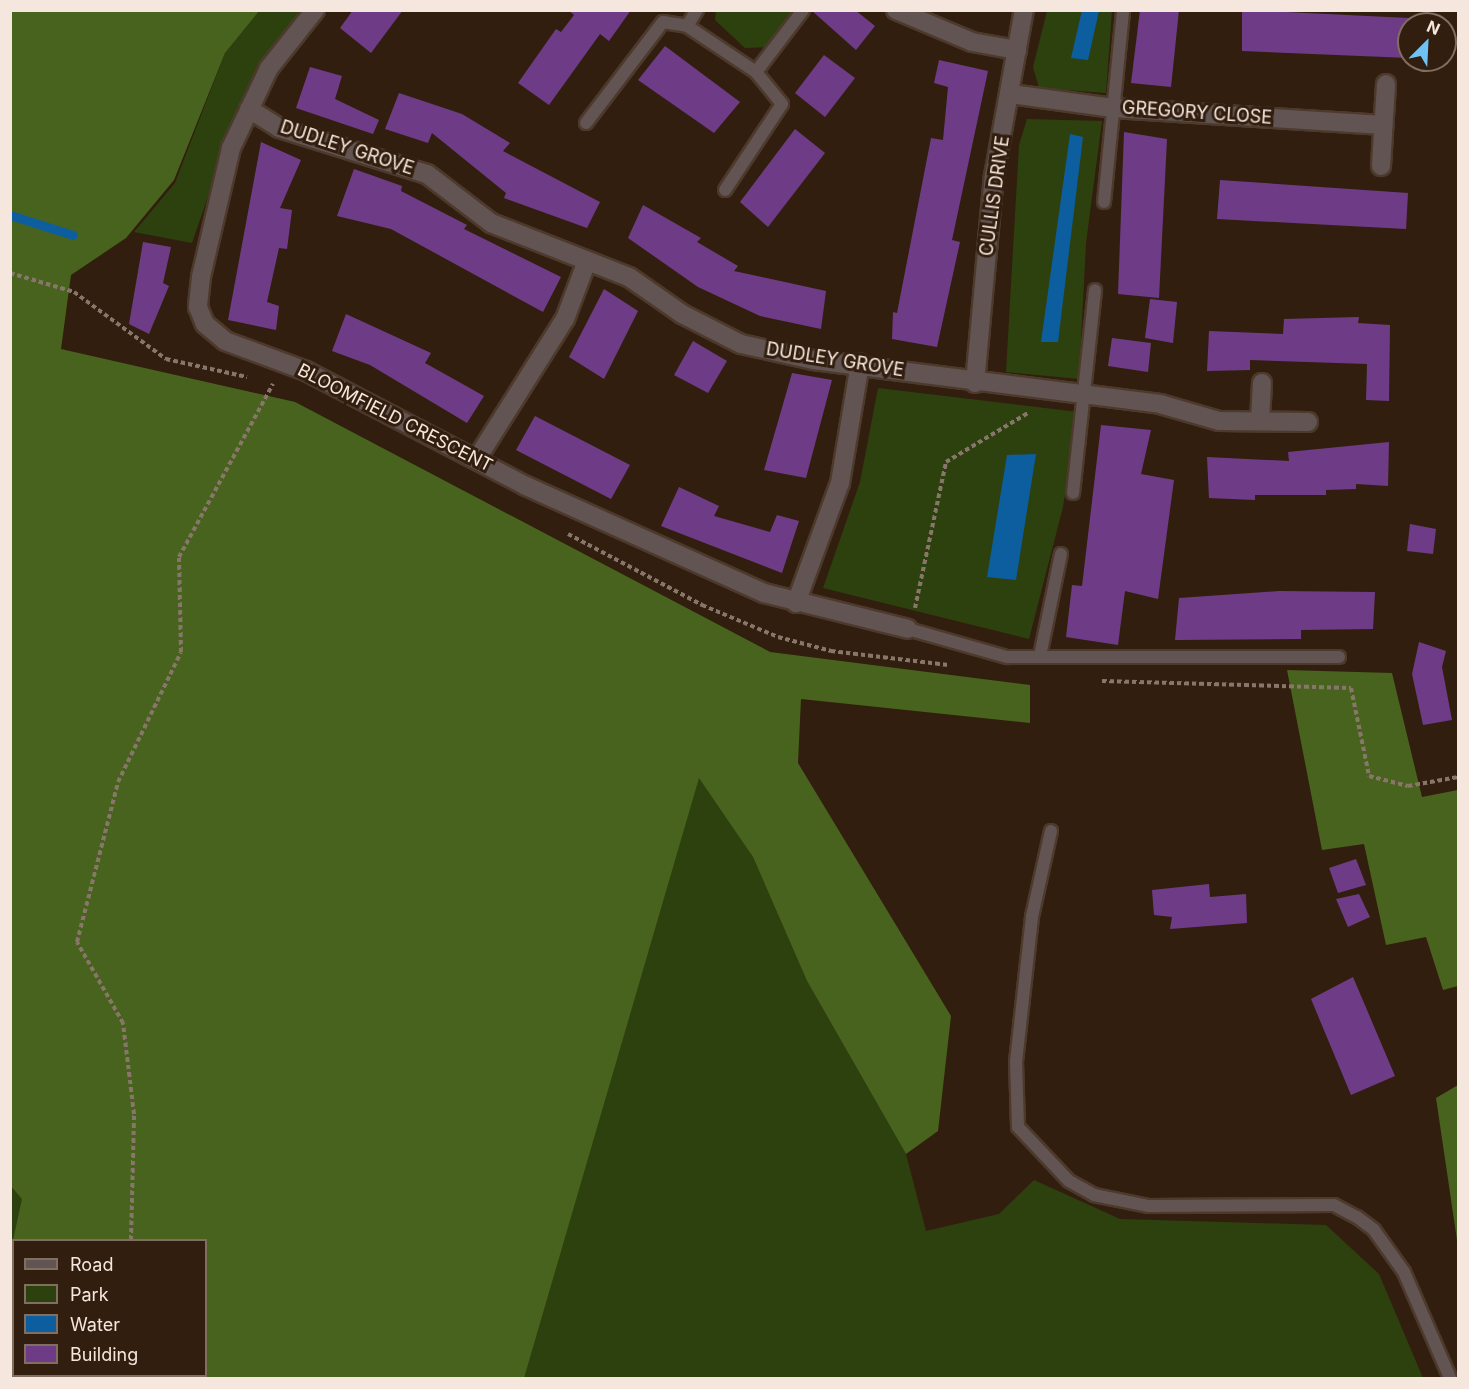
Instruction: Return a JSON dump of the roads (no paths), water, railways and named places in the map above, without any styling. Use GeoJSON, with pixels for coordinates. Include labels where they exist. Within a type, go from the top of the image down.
{"type":"FeatureCollection","features":[{"type":"Feature","properties":{"kind":"street","name":"BLOOMFIELD CRESCENT"},"geometry":{"type":"LineString","coordinates":[[315,10],[269,68],[231,148],[201,278],[198,307],[205,324],[225,341],[306,372],[478,457],[526,486],[796,603],[908,629]]}},
{"type":"Feature","properties":{"kind":"street"},"geometry":{"type":"LineString","coordinates":[[896,10],[972,42],[1017,50]]}},
{"type":"Feature","properties":{"kind":"street","name":"CULLIS DRIVE"},"geometry":{"type":"LineString","coordinates":[[975,383],[994,176],[1011,94],[1024,10]]}},
{"type":"Feature","properties":{"kind":"street"},"geometry":{"type":"LineString","coordinates":[[1381,166],[1386,84]]}},
{"type":"Feature","properties":{"kind":"street","name":"GREGORY CLOSE"},"geometry":{"type":"LineString","coordinates":[[1011,94],[1113,108],[1383,125]]}},
{"type":"Feature","properties":{"kind":"street","name":"DUDLEY GROVE"},"geometry":{"type":"LineString","coordinates":[[249,109],[279,128],[427,174],[491,224],[629,277],[682,314],[741,344],[975,383],[1160,404],[1219,421],[1308,422]]}},
{"type":"Feature","properties":{"kind":"street"},"geometry":{"type":"LineString","coordinates":[[478,457],[565,319],[587,261]]}},
{"type":"Feature","properties":{"kind":"street"},"geometry":{"type":"LineString","coordinates":[[796,603],[840,483],[860,364]]}},
{"type":"Feature","properties":{"kind":"street"},"geometry":{"type":"LineString","coordinates":[[1260,421],[1262,383]]}},
{"type":"Feature","properties":{"kind":"lane"},"geometry":{"type":"LineString","coordinates":[[687,26],[697,10]]}},
{"type":"Feature","properties":{"kind":"lane"},"geometry":{"type":"LineString","coordinates":[[756,72],[803,10]]}},
{"type":"Feature","properties":{"kind":"lane"},"geometry":{"type":"LineString","coordinates":[[1104,202],[1123,10]]}},
{"type":"Feature","properties":{"kind":"lane"},"geometry":{"type":"LineString","coordinates":[[586,123],[663,22],[687,26],[756,72],[782,104],[725,190]]}},
{"type":"Feature","properties":{"kind":"lane"},"geometry":{"type":"LineString","coordinates":[[1074,493],[1087,396],[1095,290]]}},
{"type":"Feature","properties":{"kind":"lane"},"geometry":{"type":"LineString","coordinates":[[1040,656],[1061,554]]}},
{"type":"Feature","properties":{"kind":"lane"},"geometry":{"type":"LineString","coordinates":[[908,629],[1007,657],[1339,657]]}},
{"type":"Feature","properties":{"kind":"lane"},"geometry":{"type":"LineString","coordinates":[[1051,831],[1032,917],[1016,1062],[1018,1127],[1069,1181],[1094,1195],[1148,1206],[1335,1205],[1357,1217],[1374,1230],[1404,1272],[1450,1378]]}},
{"type":"Feature","properties":{"kind":"water"},"geometry":{"type":"Polygon","coordinates":[[[1082,10],[1099,11],[1088,60],[1071,58],[1082,10]]]}},
{"type":"Feature","properties":{"kind":"water"},"geometry":{"type":"Polygon","coordinates":[[[1070,134],[1083,137],[1058,342],[1041,342],[1070,134]]]}},
{"type":"Feature","properties":{"kind":"water"},"geometry":{"type":"Polygon","coordinates":[[[1036,454],[1016,580],[987,577],[1007,455],[1036,454]]]}},
{"type":"Feature","properties":{"kind":"waterway"},"geometry":{"type":"LineString","coordinates":[[10,215],[73,235]]}}]}
